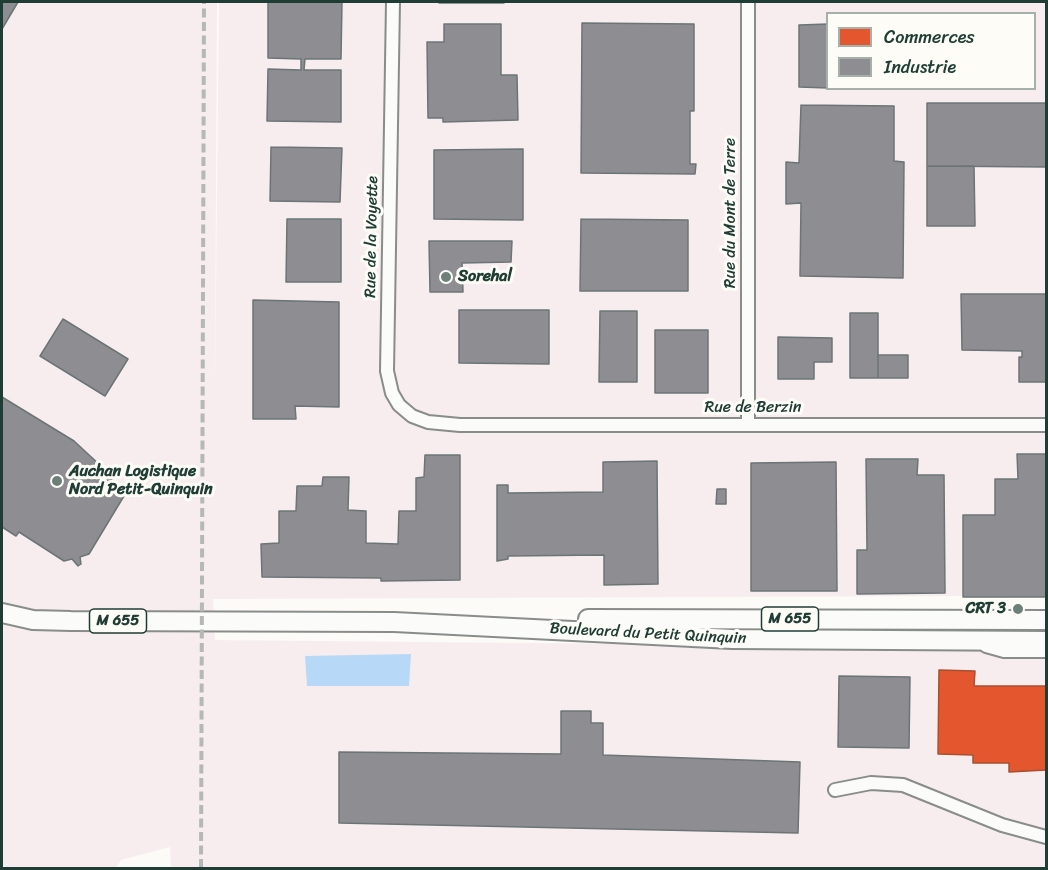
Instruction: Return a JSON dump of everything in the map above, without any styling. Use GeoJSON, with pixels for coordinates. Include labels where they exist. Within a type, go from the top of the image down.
{"type":"FeatureCollection","features":[{"type":"Feature","properties":{"kind":"main road","name":"Boulevard du Petit Quinquin"},"geometry":{"type":"LineString","coordinates":[[2,605],[71,621]]}},
{"type":"Feature","properties":{"kind":"main road","name":"Boulevard du Petit Quinquin"},"geometry":{"type":"LineString","coordinates":[[2,614],[33,620],[71,621],[394,622],[534,618],[1047,620]]}},
{"type":"Feature","properties":{"kind":"main road","name":"Boulevard du Petit Quinquin"},"geometry":{"type":"LineString","coordinates":[[394,622],[732,639],[1047,641]]}},
{"type":"Feature","properties":{"kind":"street","name":"Rue de la Voyette"},"geometry":{"type":"LineString","coordinates":[[393,2],[387,371],[392,393],[399,405],[412,416],[428,422],[460,425]]}},
{"type":"Feature","properties":{"kind":"street","name":"Rue du Mont de Terre"},"geometry":{"type":"LineString","coordinates":[[748,2],[748,424]]}},
{"type":"Feature","properties":{"kind":"street","name":"Rue de Berzin"},"geometry":{"type":"LineString","coordinates":[[460,425],[1047,425]]}},
{"type":"Feature","properties":{"kind":"street"},"geometry":{"type":"LineString","coordinates":[[967,641],[1004,651],[1047,651]]}},
{"type":"Feature","properties":{"kind":"street"},"geometry":{"type":"LineString","coordinates":[[835,790],[871,783],[903,785],[1002,825],[1047,837]]}},
{"type":"Feature","properties":{"kind":"shaded area"},"geometry":{"type":"Polygon","coordinates":[[[2,2],[217,2],[215,384],[219,2],[1046,2],[1046,593],[968,596],[213,599],[215,640],[1046,648],[1046,868],[171,868],[170,847],[121,860],[116,868],[8,868],[2,865],[2,2]]]}},
{"type":"Feature","properties":{"kind":"water"},"geometry":{"type":"Polygon","coordinates":[[[411,654],[409,686],[307,686],[305,656],[411,654]]]}},
{"type":"Feature","properties":{"kind":"building: Commerces"},"geometry":{"type":"Polygon","coordinates":[[[939,670],[975,671],[974,686],[1046,686],[1046,770],[1009,772],[1009,763],[973,763],[973,755],[938,754],[939,670]]]}},
{"type":"Feature","properties":{"kind":"building: Industrie"},"geometry":{"type":"Polygon","coordinates":[[[2,2],[18,2],[2,29],[2,2]]]}},
{"type":"Feature","properties":{"kind":"building: Industrie"},"geometry":{"type":"Polygon","coordinates":[[[268,2],[342,2],[341,59],[305,59],[304,70],[341,70],[341,122],[267,121],[268,69],[301,70],[301,59],[268,58],[268,2]]]}},
{"type":"Feature","properties":{"kind":"building: Industrie"},"geometry":{"type":"Polygon","coordinates":[[[504,2],[504,3],[439,3],[504,2]]]}},
{"type":"Feature","properties":{"kind":"building: Industrie"},"geometry":{"type":"Polygon","coordinates":[[[582,23],[694,24],[694,111],[690,111],[690,164],[696,164],[695,174],[581,173],[582,23]]]}},
{"type":"Feature","properties":{"kind":"building: Industrie"},"geometry":{"type":"Polygon","coordinates":[[[444,24],[501,24],[501,75],[517,75],[518,120],[443,122],[443,118],[428,118],[427,42],[444,42],[444,24]]]}},
{"type":"Feature","properties":{"kind":"building: Industrie"},"geometry":{"type":"Polygon","coordinates":[[[826,24],[826,88],[799,87],[799,25],[826,24]]]}},
{"type":"Feature","properties":{"kind":"building: Industrie"},"geometry":{"type":"Polygon","coordinates":[[[927,103],[1046,103],[1046,167],[927,166],[927,103]]]}},
{"type":"Feature","properties":{"kind":"building: Industrie"},"geometry":{"type":"Polygon","coordinates":[[[801,105],[894,106],[894,161],[904,162],[903,278],[800,276],[801,203],[786,204],[786,162],[799,163],[801,105]]]}},
{"type":"Feature","properties":{"kind":"building: Industrie"},"geometry":{"type":"Polygon","coordinates":[[[271,147],[342,148],[340,202],[270,201],[271,147]]]}},
{"type":"Feature","properties":{"kind":"building: Industrie"},"geometry":{"type":"Polygon","coordinates":[[[523,149],[523,220],[434,219],[434,150],[523,149]]]}},
{"type":"Feature","properties":{"kind":"building: Industrie"},"geometry":{"type":"Polygon","coordinates":[[[927,166],[974,166],[975,226],[927,226],[927,166]]]}},
{"type":"Feature","properties":{"kind":"building: Industrie"},"geometry":{"type":"Polygon","coordinates":[[[287,219],[341,219],[341,282],[286,282],[287,219]]]}},
{"type":"Feature","properties":{"kind":"building: Industrie"},"geometry":{"type":"Polygon","coordinates":[[[581,219],[688,220],[688,291],[580,291],[581,219]]]}},
{"type":"Feature","properties":{"kind":"building: Industrie","name":"Sorehal"},"geometry":{"type":"Polygon","coordinates":[[[429,241],[512,241],[511,262],[462,263],[463,292],[430,292],[429,241]]]}},
{"type":"Feature","properties":{"kind":"building: Industrie"},"geometry":{"type":"Polygon","coordinates":[[[961,294],[1046,294],[1046,382],[1019,382],[1019,357],[1022,357],[1022,351],[962,350],[961,294]]]}},
{"type":"Feature","properties":{"kind":"building: Industrie"},"geometry":{"type":"Polygon","coordinates":[[[253,300],[339,302],[339,407],[295,406],[296,419],[253,419],[253,300]]]}},
{"type":"Feature","properties":{"kind":"building: Industrie"},"geometry":{"type":"Polygon","coordinates":[[[459,310],[549,310],[549,364],[459,363],[459,310]]]}},
{"type":"Feature","properties":{"kind":"building: Industrie"},"geometry":{"type":"Polygon","coordinates":[[[600,311],[637,311],[637,382],[599,382],[600,311]]]}},
{"type":"Feature","properties":{"kind":"building: Industrie"},"geometry":{"type":"Polygon","coordinates":[[[850,313],[878,313],[878,378],[850,378],[850,313]]]}},
{"type":"Feature","properties":{"kind":"building: Industrie"},"geometry":{"type":"Polygon","coordinates":[[[63,319],[128,359],[105,396],[40,356],[63,319]]]}},
{"type":"Feature","properties":{"kind":"building: Industrie"},"geometry":{"type":"Polygon","coordinates":[[[655,330],[708,330],[708,393],[655,393],[655,330]]]}},
{"type":"Feature","properties":{"kind":"building: Industrie"},"geometry":{"type":"Polygon","coordinates":[[[778,337],[832,338],[832,362],[814,362],[814,379],[778,379],[778,337]]]}},
{"type":"Feature","properties":{"kind":"building: Industrie"},"geometry":{"type":"Polygon","coordinates":[[[878,355],[908,355],[908,378],[878,378],[878,355]]]}},
{"type":"Feature","properties":{"kind":"building: Industrie","name":"Auchan Logistique Nord Petit-Quinquin"},"geometry":{"type":"Polygon","coordinates":[[[2,397],[74,441],[101,466],[124,496],[89,554],[80,557],[81,564],[78,566],[72,559],[64,561],[19,532],[16,536],[2,527],[2,397]]]}},
{"type":"Feature","properties":{"kind":"building: Industrie"},"geometry":{"type":"Polygon","coordinates":[[[1017,454],[1046,454],[1046,597],[963,597],[963,515],[995,515],[995,479],[1018,479],[1017,454]]]}},
{"type":"Feature","properties":{"kind":"building: Industrie"},"geometry":{"type":"Polygon","coordinates":[[[425,455],[460,455],[460,580],[381,581],[381,578],[262,577],[261,544],[279,543],[279,511],[296,511],[297,486],[322,486],[323,477],[349,477],[348,510],[366,511],[366,543],[398,544],[399,511],[416,511],[416,478],[424,477],[425,455]]]}},
{"type":"Feature","properties":{"kind":"building: Industrie"},"geometry":{"type":"Polygon","coordinates":[[[866,459],[918,459],[917,475],[944,475],[945,593],[857,594],[857,550],[867,550],[866,459]]]}},
{"type":"Feature","properties":{"kind":"building: Industrie"},"geometry":{"type":"Polygon","coordinates":[[[657,461],[658,584],[604,585],[604,555],[508,556],[508,559],[497,561],[497,485],[508,485],[508,493],[603,492],[603,462],[657,461]]]}},
{"type":"Feature","properties":{"kind":"building: Industrie"},"geometry":{"type":"Polygon","coordinates":[[[836,462],[837,591],[751,591],[751,463],[836,462]]]}},
{"type":"Feature","properties":{"kind":"building: Industrie"},"geometry":{"type":"Polygon","coordinates":[[[717,489],[726,489],[726,504],[716,504],[717,489]]]}},
{"type":"Feature","properties":{"kind":"building: Industrie"},"geometry":{"type":"Polygon","coordinates":[[[839,676],[910,677],[909,748],[838,747],[839,676]]]}},
{"type":"Feature","properties":{"kind":"building: Industrie"},"geometry":{"type":"Polygon","coordinates":[[[561,711],[591,711],[591,723],[603,723],[603,755],[800,762],[798,833],[339,823],[339,752],[561,754],[561,711]]]}},
{"type":"Feature","properties":{"kind":"railway"},"geometry":{"type":"LineString","coordinates":[[201,868],[204,2]]}},
{"type":"Feature","properties":{"kind":"place","name":"Sorehal"},"geometry":{"type":"Point","coordinates":[446,277]}},
{"type":"Feature","properties":{"kind":"place","name":"Auchan Logistique Nord Petit-Quinquin"},"geometry":{"type":"Point","coordinates":[57,481]}},
{"type":"Feature","properties":{"kind":"place","name":"CRT 3"},"geometry":{"type":"Point","coordinates":[1018,609]}}]}
